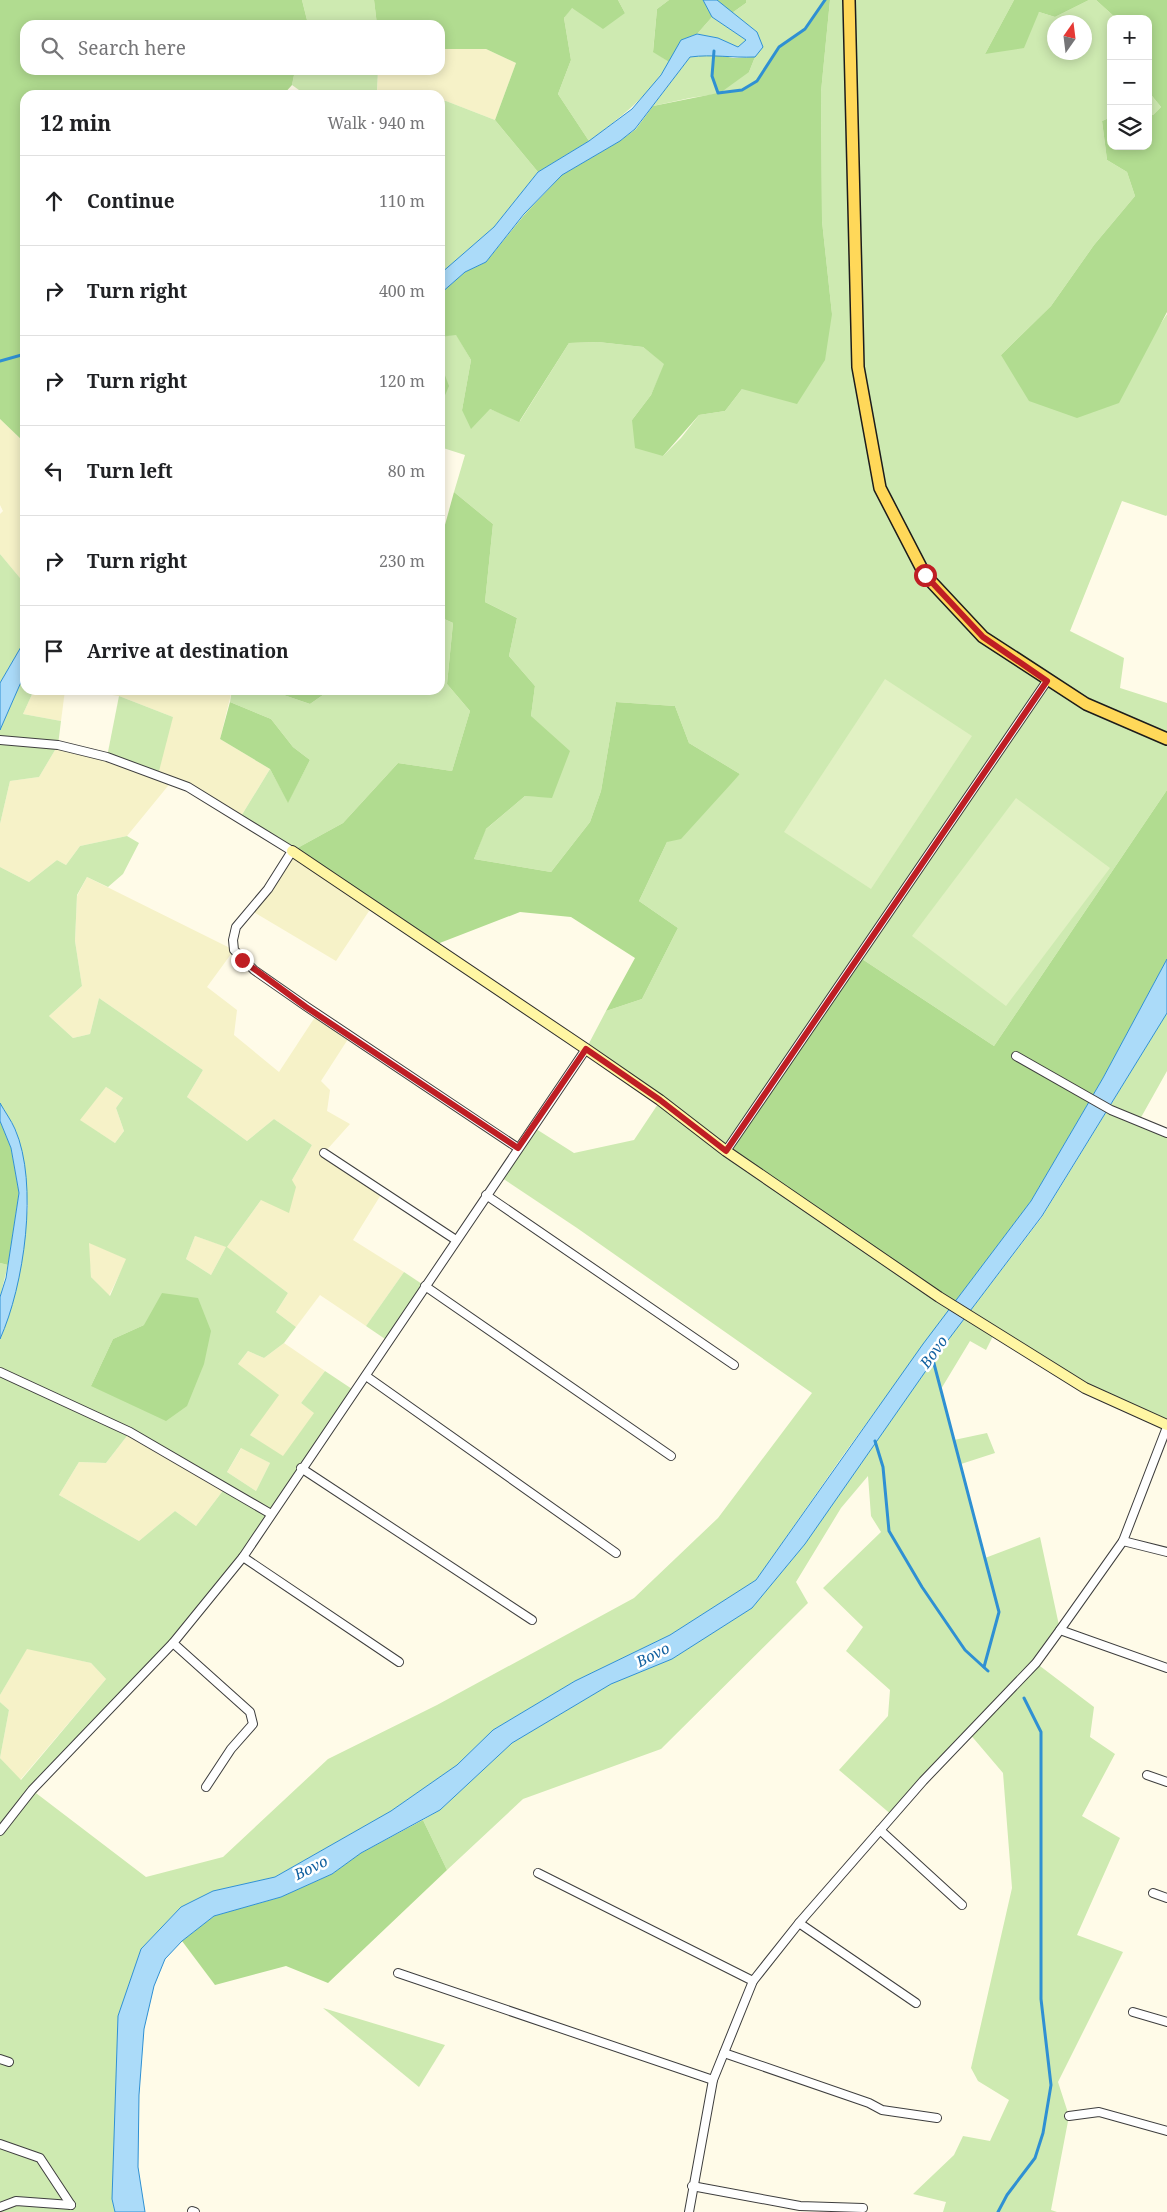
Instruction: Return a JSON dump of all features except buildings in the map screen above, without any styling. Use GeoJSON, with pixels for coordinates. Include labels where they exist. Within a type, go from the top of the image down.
{"type":"FeatureCollection","features":[{"type":"Feature","properties":{"kind":"main road"},"geometry":{"type":"LineString","coordinates":[[849,0],[858,367],[880,488],[925,575],[983,637],[1047,681],[1086,704],[1167,739]]}},
{"type":"Feature","properties":{"kind":"street"},"geometry":{"type":"LineString","coordinates":[[726,1151],[1047,681]]}},
{"type":"Feature","properties":{"kind":"street"},"geometry":{"type":"LineString","coordinates":[[3,740],[58,745],[107,757],[188,787],[292,851],[586,1049],[660,1100],[726,1151],[939,1297],[1085,1388],[1167,1426],[1123,1541],[1036,1663],[880,1830],[799,1923],[753,1981],[713,2080],[692,2186],[689,2212]]}},
{"type":"Feature","properties":{"kind":"street"},"geometry":{"type":"LineString","coordinates":[[292,851],[268,889],[236,926],[233,940],[234,950],[254,970],[306,1007],[518,1148]]}},
{"type":"Feature","properties":{"kind":"street"},"geometry":{"type":"LineString","coordinates":[[0,1831],[32,1790],[173,1643],[243,1557],[586,1049]]}},
{"type":"Feature","properties":{"kind":"street"},"geometry":{"type":"LineString","coordinates":[[1016,1056],[1111,1110],[1167,1133]]}},
{"type":"Feature","properties":{"kind":"street"},"geometry":{"type":"LineString","coordinates":[[324,1153],[456,1240]]}},
{"type":"Feature","properties":{"kind":"street"},"geometry":{"type":"LineString","coordinates":[[486,1195],[734,1365]]}},
{"type":"Feature","properties":{"kind":"street"},"geometry":{"type":"LineString","coordinates":[[425,1286],[671,1456]]}},
{"type":"Feature","properties":{"kind":"street"},"geometry":{"type":"LineString","coordinates":[[0,1372],[130,1432],[271,1514]]}},
{"type":"Feature","properties":{"kind":"street"},"geometry":{"type":"LineString","coordinates":[[366,1376],[616,1553]]}},
{"type":"Feature","properties":{"kind":"street"},"geometry":{"type":"LineString","coordinates":[[302,1468],[532,1620]]}},
{"type":"Feature","properties":{"kind":"street"},"geometry":{"type":"LineString","coordinates":[[1123,1541],[1167,1552]]}},
{"type":"Feature","properties":{"kind":"street"},"geometry":{"type":"LineString","coordinates":[[243,1557],[399,1662]]}},
{"type":"Feature","properties":{"kind":"street"},"geometry":{"type":"LineString","coordinates":[[1060,1630],[1167,1668]]}},
{"type":"Feature","properties":{"kind":"street"},"geometry":{"type":"LineString","coordinates":[[173,1643],[250,1712],[253,1724],[231,1749],[206,1787]]}},
{"type":"Feature","properties":{"kind":"street"},"geometry":{"type":"LineString","coordinates":[[1147,1775],[1167,1782]]}},
{"type":"Feature","properties":{"kind":"street"},"geometry":{"type":"LineString","coordinates":[[880,1830],[962,1905]]}},
{"type":"Feature","properties":{"kind":"street"},"geometry":{"type":"LineString","coordinates":[[538,1873],[753,1981]]}},
{"type":"Feature","properties":{"kind":"street"},"geometry":{"type":"LineString","coordinates":[[1154,1893],[1167,1898]]}},
{"type":"Feature","properties":{"kind":"street"},"geometry":{"type":"LineString","coordinates":[[799,1923],[916,2003]]}},
{"type":"Feature","properties":{"kind":"street"},"geometry":{"type":"LineString","coordinates":[[398,1973],[713,2080]]}},
{"type":"Feature","properties":{"kind":"street"},"geometry":{"type":"LineString","coordinates":[[1133,2012],[1167,2022]]}},
{"type":"Feature","properties":{"kind":"street"},"geometry":{"type":"LineString","coordinates":[[724,2053],[869,2103],[882,2110],[938,2118]]}},
{"type":"Feature","properties":{"kind":"street"},"geometry":{"type":"LineString","coordinates":[[0,2059],[9,2062]]}},
{"type":"Feature","properties":{"kind":"street"},"geometry":{"type":"LineString","coordinates":[[1069,2116],[1099,2112],[1167,2130]]}},
{"type":"Feature","properties":{"kind":"street"},"geometry":{"type":"LineString","coordinates":[[0,2144],[40,2158],[71,2205],[16,2201],[0,2208]]}},
{"type":"Feature","properties":{"kind":"street"},"geometry":{"type":"LineString","coordinates":[[692,2186],[800,2206],[863,2208]]}},
{"type":"Feature","properties":{"kind":"shaded area"},"geometry":{"type":"Polygon","coordinates":[[[445,49],[486,49],[516,63],[495,120],[445,101],[445,90],[377,90],[378,75],[445,75],[445,49]]]}},
{"type":"Feature","properties":{"kind":"shaded area"},"geometry":{"type":"Polygon","coordinates":[[[0,419],[20,438],[20,578],[0,554],[0,514],[3,511],[0,505],[0,419]]]}},
{"type":"Feature","properties":{"kind":"shaded area"},"geometry":{"type":"Polygon","coordinates":[[[32,695],[64,695],[61,721],[23,714],[32,695]]]}},
{"type":"Feature","properties":{"kind":"shaded area"},"geometry":{"type":"Polygon","coordinates":[[[112,695],[231,695],[220,739],[270,769],[240,818],[172,781],[127,836],[80,846],[66,865],[57,860],[29,882],[0,867],[0,824],[10,781],[39,777],[58,745],[107,757],[173,717],[112,695]]]}},
{"type":"Feature","properties":{"kind":"shaded area"},"geometry":{"type":"Polygon","coordinates":[[[292,851],[373,905],[336,961],[250,910],[292,851]]]}},
{"type":"Feature","properties":{"kind":"shaded area"},"geometry":{"type":"Polygon","coordinates":[[[87,877],[234,950],[207,987],[237,1010],[234,1035],[279,1072],[317,1014],[350,1036],[321,1081],[330,1090],[327,1111],[350,1124],[324,1153],[382,1193],[353,1240],[404,1272],[366,1326],[320,1295],[296,1327],[276,1312],[288,1293],[226,1247],[211,1275],[186,1259],[195,1236],[227,1247],[261,1200],[292,1180],[312,1145],[274,1119],[247,1141],[187,1097],[203,1070],[99,998],[90,1034],[73,1038],[49,1016],[82,986],[75,941],[77,896],[87,877]]]}},
{"type":"Feature","properties":{"kind":"shaded area"},"geometry":{"type":"Polygon","coordinates":[[[106,1087],[123,1098],[116,1108],[124,1131],[115,1143],[79,1120],[106,1087]]]}},
{"type":"Feature","properties":{"kind":"shaded area"},"geometry":{"type":"Polygon","coordinates":[[[88,1242],[127,1259],[109,1296],[91,1277],[88,1242]]]}},
{"type":"Feature","properties":{"kind":"shaded area"},"geometry":{"type":"Polygon","coordinates":[[[284,1343],[325,1371],[301,1403],[315,1413],[283,1457],[250,1435],[238,1364],[248,1351],[264,1358],[284,1343]]]}},
{"type":"Feature","properties":{"kind":"shaded area"},"geometry":{"type":"Polygon","coordinates":[[[130,1432],[225,1488],[196,1526],[175,1511],[139,1541],[59,1495],[79,1462],[106,1463],[130,1432]]]}},
{"type":"Feature","properties":{"kind":"shaded area"},"geometry":{"type":"Polygon","coordinates":[[[242,1447],[270,1463],[256,1491],[227,1472],[242,1447]]]}},
{"type":"Feature","properties":{"kind":"shaded area"},"geometry":{"type":"Polygon","coordinates":[[[27,1648],[91,1663],[106,1679],[20,1780],[0,1758],[9,1710],[0,1702],[0,1695],[27,1648]]]}},
{"type":"Feature","properties":{"kind":"green space"},"geometry":{"type":"Polygon","coordinates":[[[0,0],[302,0],[307,20],[20,20],[20,75],[294,75],[292,85],[288,90],[20,90],[20,438],[0,419],[0,0]]]}},
{"type":"Feature","properties":{"kind":"green space"},"geometry":{"type":"Polygon","coordinates":[[[302,0],[374,0],[376,20],[307,20],[302,0]]]}},
{"type":"Feature","properties":{"kind":"green space"},"geometry":{"type":"Polygon","coordinates":[[[374,0],[618,0],[625,13],[603,29],[572,8],[564,18],[571,60],[558,94],[589,141],[538,172],[495,120],[516,63],[486,49],[445,49],[445,20],[376,20],[374,0]]]}},
{"type":"Feature","properties":{"kind":"green space"},"geometry":{"type":"Polygon","coordinates":[[[618,0],[669,0],[657,9],[653,51],[669,62],[643,96],[623,115],[589,141],[558,94],[571,60],[564,18],[571,8],[625,13],[618,0]]]}},
{"type":"Feature","properties":{"kind":"green space"},"geometry":{"type":"Polygon","coordinates":[[[669,0],[703,0],[712,17],[697,34],[681,40],[669,62],[653,52],[657,9],[669,0]]]}},
{"type":"Feature","properties":{"kind":"green space"},"geometry":{"type":"Polygon","coordinates":[[[717,0],[746,0],[746,3],[732,13],[717,0]]]}},
{"type":"Feature","properties":{"kind":"green space"},"geometry":{"type":"Polygon","coordinates":[[[746,0],[825,0],[805,29],[779,47],[757,81],[742,90],[653,106],[690,57],[713,54],[712,76],[749,72],[755,57],[762,47],[757,32],[732,13],[746,3],[746,0]]]}},
{"type":"Feature","properties":{"kind":"green space"},"geometry":{"type":"Polygon","coordinates":[[[825,0],[830,0],[821,92],[822,221],[832,314],[825,360],[797,404],[742,389],[725,411],[699,415],[663,456],[635,448],[632,420],[651,395],[664,364],[643,347],[598,342],[569,343],[519,422],[490,409],[471,429],[462,410],[471,360],[456,335],[445,336],[445,290],[465,272],[486,262],[525,214],[562,175],[620,141],[636,129],[653,106],[718,93],[712,76],[713,54],[733,58],[755,57],[749,72],[720,93],[742,90],[757,81],[779,47],[805,29],[825,0]]]}},
{"type":"Feature","properties":{"kind":"green space"},"geometry":{"type":"Polygon","coordinates":[[[830,0],[1014,0],[985,54],[1039,12],[1049,15],[1047,15],[1047,60],[1092,60],[1092,15],[1059,15],[1089,0],[1096,0],[1113,15],[1107,15],[1107,119],[1102,121],[1107,160],[1127,172],[1135,196],[1094,245],[1051,306],[1001,355],[1156,331],[1167,314],[1167,515],[1122,501],[1070,631],[1124,658],[1120,688],[1167,703],[1167,790],[994,1046],[859,957],[952,1306],[844,1454],[756,1580],[670,1635],[575,1681],[493,1730],[457,1765],[391,1811],[275,1877],[213,1891],[181,1907],[141,1949],[118,2016],[112,2199],[115,2212],[0,2212],[0,1758],[21,1780],[106,1679],[91,1663],[27,1649],[0,1695],[0,1339],[28,1208],[24,1163],[16,1130],[0,1103],[0,867],[29,882],[57,860],[66,865],[80,846],[127,836],[139,843],[123,874],[108,887],[87,877],[77,895],[75,941],[82,986],[49,1016],[73,1038],[90,1034],[99,998],[203,1070],[187,1097],[247,1141],[274,1119],[312,1145],[292,1180],[296,1187],[289,1213],[261,1200],[227,1247],[288,1293],[276,1312],[296,1327],[284,1343],[264,1358],[248,1351],[238,1364],[279,1395],[250,1435],[283,1456],[314,1413],[301,1403],[325,1371],[355,1391],[243,1557],[173,1643],[32,1790],[146,1877],[223,1857],[328,1759],[437,1705],[634,1598],[718,1518],[812,1393],[577,1228],[499,1176],[533,1127],[574,1153],[634,1140],[660,1101],[586,1049],[606,1011],[642,999],[678,928],[639,901],[667,842],[740,774],[689,743],[675,706],[616,702],[601,791],[590,822],[551,872],[474,859],[485,830],[525,796],[552,797],[531,716],[535,686],[509,656],[517,618],[485,602],[493,524],[454,492],[465,455],[445,449],[445,336],[456,334],[471,360],[462,410],[490,409],[520,421],[569,343],[598,342],[643,347],[665,364],[651,395],[632,420],[663,456],[681,438],[699,415],[725,411],[742,389],[832,314],[822,221],[821,92],[830,0]],[[106,1087],[80,1120],[115,1143],[124,1131],[116,1108],[123,1098],[106,1087]],[[195,1236],[186,1259],[211,1275],[226,1247],[195,1236]],[[89,1243],[91,1277],[110,1296],[126,1259],[89,1243]],[[144,1325],[113,1339],[91,1386],[144,1325]],[[130,1432],[106,1463],[79,1462],[59,1495],[139,1541],[175,1511],[196,1526],[225,1488],[130,1432]],[[241,1448],[227,1472],[256,1491],[270,1463],[241,1448]]]}},
{"type":"Feature","properties":{"kind":"green space"},"geometry":{"type":"Polygon","coordinates":[[[1014,0],[1089,0],[1059,15],[1049,15],[1039,12],[1024,48],[985,54],[1014,0]]]}},
{"type":"Feature","properties":{"kind":"green space"},"geometry":{"type":"Polygon","coordinates":[[[1096,0],[1167,0],[1167,312],[1119,403],[1077,418],[1029,401],[1001,355],[1051,306],[1094,245],[1135,196],[1127,172],[1107,160],[1102,121],[1107,119],[1107,150],[1152,150],[1152,115],[1161,107],[1152,96],[1152,15],[1113,15],[1096,0]]]}},
{"type":"Feature","properties":{"kind":"green space"},"geometry":{"type":"Polygon","coordinates":[[[712,17],[746,40],[738,47],[718,38],[697,34],[712,17]]]}},
{"type":"Feature","properties":{"kind":"green space"},"geometry":{"type":"Polygon","coordinates":[[[294,75],[378,75],[377,90],[299,90],[292,85],[294,75]]]}},
{"type":"Feature","properties":{"kind":"green space"},"geometry":{"type":"Polygon","coordinates":[[[1152,96],[1161,107],[1152,115],[1152,96]]]}},
{"type":"Feature","properties":{"kind":"green space"},"geometry":{"type":"Polygon","coordinates":[[[445,101],[495,120],[538,172],[494,227],[445,270],[445,101]]]}},
{"type":"Feature","properties":{"kind":"green space"},"geometry":{"type":"Polygon","coordinates":[[[445,375],[449,386],[445,395],[445,375]]]}},
{"type":"Feature","properties":{"kind":"green space"},"geometry":{"type":"Polygon","coordinates":[[[454,492],[493,524],[485,602],[517,618],[509,656],[535,686],[531,716],[570,751],[552,798],[525,796],[486,829],[474,859],[551,872],[590,822],[601,791],[616,702],[675,706],[689,743],[740,774],[681,839],[667,842],[639,901],[678,928],[642,999],[606,1011],[635,958],[571,917],[520,912],[432,946],[292,851],[343,823],[398,763],[452,771],[470,711],[447,684],[453,623],[445,619],[445,525],[454,492]]]}},
{"type":"Feature","properties":{"kind":"green space"},"geometry":{"type":"Polygon","coordinates":[[[0,554],[20,578],[20,649],[0,683],[0,554]]]}},
{"type":"Feature","properties":{"kind":"green space"},"geometry":{"type":"Polygon","coordinates":[[[445,619],[453,623],[447,684],[470,711],[452,771],[398,763],[343,823],[292,851],[240,818],[270,769],[288,802],[310,760],[293,747],[271,719],[230,702],[231,695],[284,695],[310,704],[323,695],[445,695],[445,619]]]}},
{"type":"Feature","properties":{"kind":"green space"},"geometry":{"type":"Polygon","coordinates":[[[885,679],[972,736],[871,889],[784,832],[885,679]]]}},
{"type":"Feature","properties":{"kind":"green space"},"geometry":{"type":"Polygon","coordinates":[[[20,684],[20,695],[32,695],[23,714],[61,721],[58,745],[39,777],[10,781],[0,824],[0,730],[20,684]]]}},
{"type":"Feature","properties":{"kind":"green space"},"geometry":{"type":"Polygon","coordinates":[[[284,695],[323,695],[310,704],[284,695]]]}},
{"type":"Feature","properties":{"kind":"green space"},"geometry":{"type":"Polygon","coordinates":[[[119,696],[173,717],[158,775],[107,757],[119,696]]]}},
{"type":"Feature","properties":{"kind":"green space"},"geometry":{"type":"Polygon","coordinates":[[[230,702],[271,719],[293,747],[310,760],[288,803],[270,769],[220,739],[230,702]]]}},
{"type":"Feature","properties":{"kind":"green space"},"geometry":{"type":"Polygon","coordinates":[[[1167,790],[1167,959],[1103,1078],[1031,1201],[952,1306],[726,1151],[859,957],[994,1046],[1167,790]]]}},
{"type":"Feature","properties":{"kind":"green space"},"geometry":{"type":"Polygon","coordinates":[[[1016,798],[1110,868],[1006,1006],[912,936],[1016,798]]]}},
{"type":"Feature","properties":{"kind":"green space"},"geometry":{"type":"Polygon","coordinates":[[[1167,1013],[1167,1071],[1139,1121],[1167,1133],[1167,1425],[1085,1388],[995,1332],[986,1350],[970,1341],[941,1389],[954,1440],[987,1433],[995,1453],[961,1464],[985,1558],[1040,1537],[1060,1630],[1036,1663],[1094,1707],[1090,1737],[1115,1754],[1082,1816],[1120,1838],[1077,1935],[1123,1952],[1058,2082],[1069,2116],[1051,2210],[1057,2212],[943,2212],[946,2202],[913,2194],[954,2155],[963,2136],[990,2141],[1009,2100],[978,2081],[971,2068],[1012,1888],[1003,1773],[969,1733],[893,1816],[839,1770],[888,1716],[890,1690],[846,1651],[863,1627],[823,1588],[881,1532],[871,1516],[868,1476],[841,1508],[796,1582],[808,1603],[661,1749],[523,1799],[447,1870],[423,1820],[440,1810],[512,1743],[611,1684],[672,1659],[752,1608],[805,1544],[939,1352],[1042,1217],[1167,1013]]]}},
{"type":"Feature","properties":{"kind":"green space"},"geometry":{"type":"Polygon","coordinates":[[[0,1121],[11,1148],[19,1193],[8,1265],[0,1263],[0,1121]]]}},
{"type":"Feature","properties":{"kind":"green space"},"geometry":{"type":"Polygon","coordinates":[[[0,1263],[8,1265],[0,1297],[0,1263]]]}},
{"type":"Feature","properties":{"kind":"green space"},"geometry":{"type":"Polygon","coordinates":[[[404,1272],[425,1286],[388,1341],[366,1326],[404,1272]]]}},
{"type":"Feature","properties":{"kind":"green space"},"geometry":{"type":"Polygon","coordinates":[[[162,1293],[198,1298],[211,1331],[204,1364],[187,1406],[166,1421],[91,1386],[113,1339],[144,1325],[162,1293]]]}},
{"type":"Feature","properties":{"kind":"green space"},"geometry":{"type":"Polygon","coordinates":[[[0,1702],[9,1710],[0,1758],[0,1702]]]}},
{"type":"Feature","properties":{"kind":"green space"},"geometry":{"type":"Polygon","coordinates":[[[423,1820],[447,1870],[328,1983],[286,1966],[215,1985],[182,1941],[214,1916],[281,1897],[332,1874],[361,1853],[423,1820]]]}},
{"type":"Feature","properties":{"kind":"green space"},"geometry":{"type":"Polygon","coordinates":[[[323,2008],[445,2045],[419,2087],[323,2008]]]}},
{"type":"Feature","properties":{"kind":"water"},"geometry":{"type":"Polygon","coordinates":[[[703,0],[717,0],[757,32],[763,47],[755,57],[690,57],[635,129],[620,141],[562,175],[524,214],[486,262],[465,272],[445,290],[445,270],[494,227],[538,172],[589,141],[632,109],[661,75],[681,40],[697,34],[718,38],[738,47],[746,40],[712,17],[703,0]]]}},
{"type":"Feature","properties":{"kind":"water"},"geometry":{"type":"Polygon","coordinates":[[[20,649],[20,684],[0,730],[0,683],[20,649]]]}},
{"type":"Feature","properties":{"kind":"water","name":"Bovo"},"geometry":{"type":"Polygon","coordinates":[[[1167,959],[1167,1013],[1042,1216],[939,1352],[805,1544],[752,1608],[672,1659],[611,1684],[512,1743],[440,1810],[361,1853],[332,1874],[281,1897],[214,1916],[182,1941],[165,1959],[154,1986],[144,2029],[139,2095],[138,2167],[145,2212],[115,2212],[112,2199],[118,2016],[141,1949],[181,1907],[213,1891],[275,1877],[391,1811],[457,1765],[493,1730],[575,1681],[670,1635],[756,1580],[923,1344],[1031,1201],[1103,1078],[1167,959]]]}},
{"type":"Feature","properties":{"kind":"water"},"geometry":{"type":"Polygon","coordinates":[[[0,1103],[12,1122],[22,1152],[26,1178],[27,1206],[22,1264],[9,1317],[0,1339],[0,1297],[6,1278],[19,1193],[11,1148],[0,1121],[0,1103]]]}},
{"type":"Feature","properties":{"kind":"waterway"},"geometry":{"type":"LineString","coordinates":[[714,51],[712,76],[718,93],[742,90],[757,81],[779,47],[805,29],[825,0]]}},
{"type":"Feature","properties":{"kind":"waterway"},"geometry":{"type":"LineString","coordinates":[[0,361],[20,355]]}},
{"type":"Feature","properties":{"kind":"waterway","name":"Bovo"},"geometry":{"type":"LineString","coordinates":[[932,1356],[999,1612],[984,1667]]}},
{"type":"Feature","properties":{"kind":"waterway"},"geometry":{"type":"LineString","coordinates":[[875,1441],[883,1467],[889,1531],[922,1587],[965,1650],[988,1671]]}},
{"type":"Feature","properties":{"kind":"waterway"},"geometry":{"type":"LineString","coordinates":[[998,2212],[1007,2195],[1035,2158],[1043,2133],[1051,2085],[1041,1999],[1041,1732],[1024,1698]]}},
{"type":"Feature","properties":{"kind":"route"},"geometry":{"type":"LineString","coordinates":[[242,960],[306,1007],[518,1148],[586,1049],[660,1100],[726,1151],[1047,681],[983,637],[925,575]]}}]}
